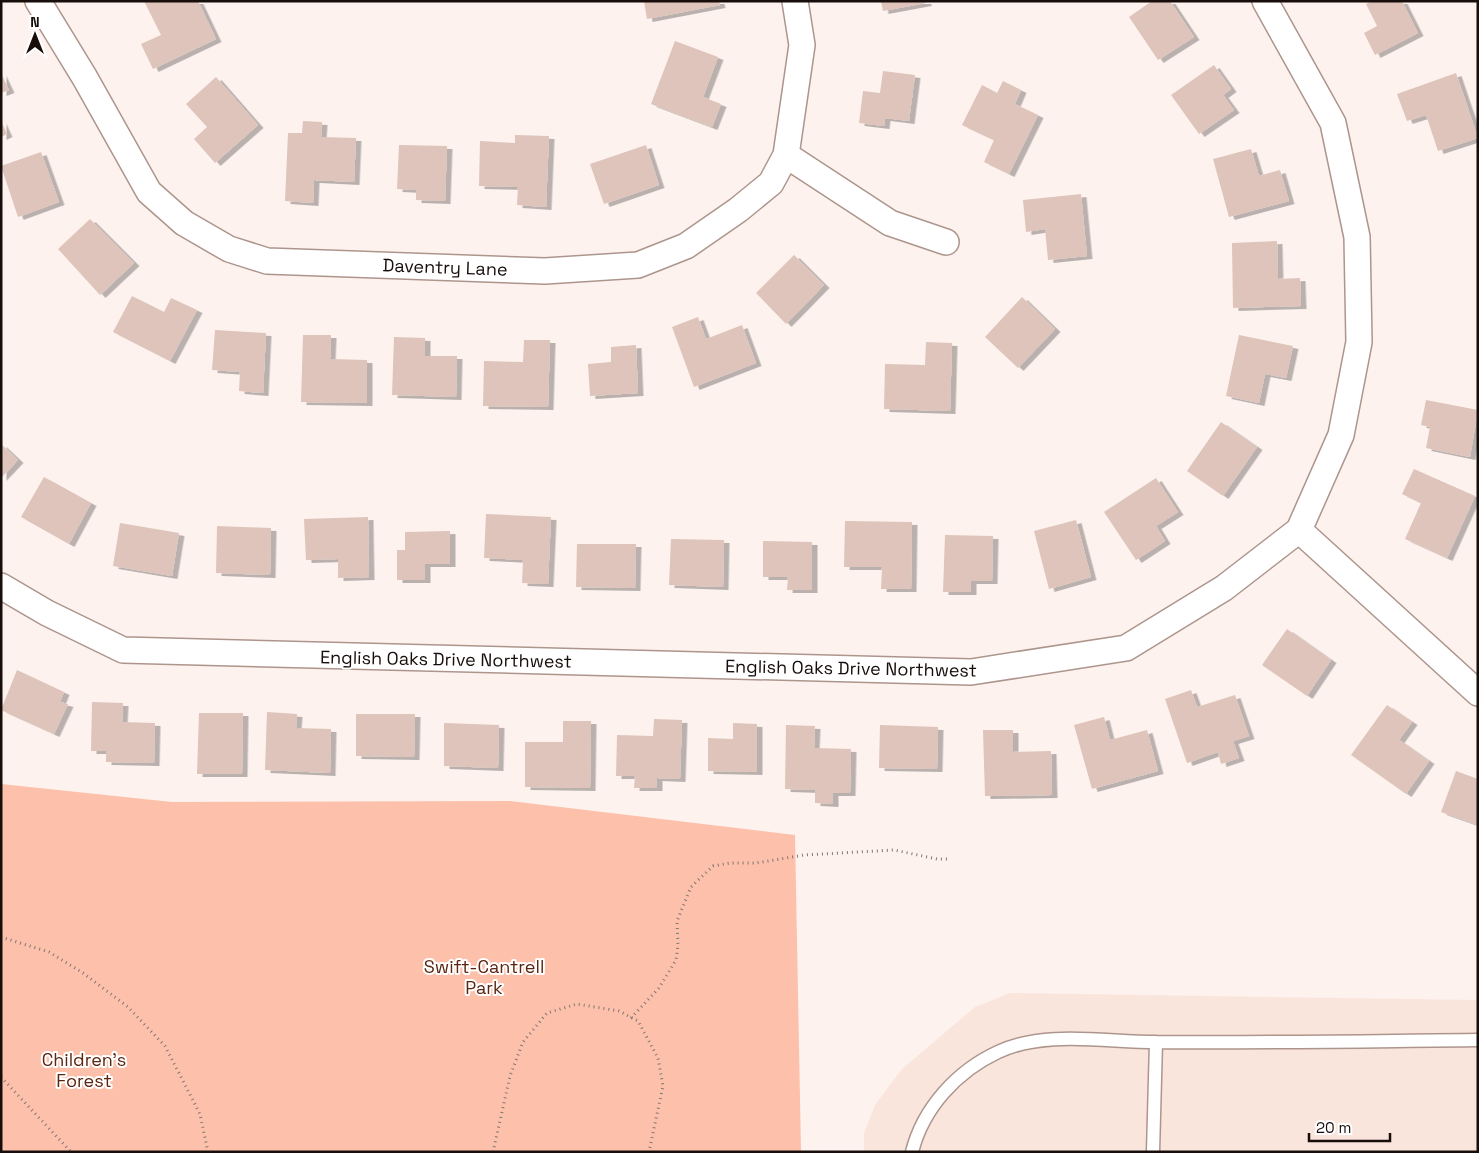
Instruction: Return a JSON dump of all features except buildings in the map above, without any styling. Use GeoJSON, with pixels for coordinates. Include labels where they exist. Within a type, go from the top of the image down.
{"type":"FeatureCollection","features":[{"type":"Feature","properties":{"kind":"street","name":"Daventry Lane"},"geometry":{"type":"LineString","coordinates":[[38,1],[85,78],[149,192],[184,223],[229,249],[267,261],[545,271],[638,265],[686,246],[738,210],[771,183],[786,155],[802,45],[795,1]]}},
{"type":"Feature","properties":{"kind":"street","name":"English Oaks Drive Northwest"},"geometry":{"type":"LineString","coordinates":[[1,586],[47,612],[123,650],[971,672],[1126,648],[1224,588],[1299,530],[1341,435],[1359,342],[1357,237],[1332,123],[1265,1]]}},
{"type":"Feature","properties":{"kind":"street"},"geometry":{"type":"LineString","coordinates":[[786,155],[890,222],[946,242]]}},
{"type":"Feature","properties":{"kind":"street"},"geometry":{"type":"LineString","coordinates":[[1299,530],[1478,693]]}},
{"type":"Feature","properties":{"kind":"lane"},"geometry":{"type":"LineString","coordinates":[[912,1152],[920,1128],[942,1093],[958,1078],[998,1052],[1022,1044],[1051,1040],[1156,1042],[1478,1040]]}},
{"type":"Feature","properties":{"kind":"lane"},"geometry":{"type":"LineString","coordinates":[[1153,1152],[1156,1042]]}},
{"type":"Feature","properties":{"kind":"path"},"geometry":{"type":"LineString","coordinates":[[631,1018],[659,988],[676,960],[678,945],[677,921],[691,887],[713,866],[730,863],[756,863],[804,855],[894,850],[936,859],[949,859]]}},
{"type":"Feature","properties":{"kind":"path"},"geometry":{"type":"LineString","coordinates":[[1,936],[49,952],[83,973],[128,1008],[159,1039],[173,1060],[200,1114],[208,1152]]}},
{"type":"Feature","properties":{"kind":"path"},"geometry":{"type":"LineString","coordinates":[[493,1152],[510,1076],[522,1042],[547,1013],[577,1004],[619,1011],[638,1022],[658,1058],[663,1086],[649,1152]]}},
{"type":"Feature","properties":{"kind":"path"},"geometry":{"type":"LineString","coordinates":[[1,1077],[71,1152]]}},
{"type":"Feature","properties":{"kind":"shaded area"},"geometry":{"type":"Polygon","coordinates":[[[1010,993],[1478,1000],[1478,1152],[864,1152],[864,1133],[875,1105],[902,1069],[975,1007],[1010,993]]]}},
{"type":"Feature","properties":{"kind":"green space","name":"Swift-Cantrell Park"},"geometry":{"type":"Polygon","coordinates":[[[1,784],[172,802],[510,801],[795,835],[801,1152],[1,1152],[1,784]]]}},
{"type":"Feature","properties":{"kind":"park label","name":"Children's Forest"},"geometry":{"type":"Point","coordinates":[84,1069]}}]}
